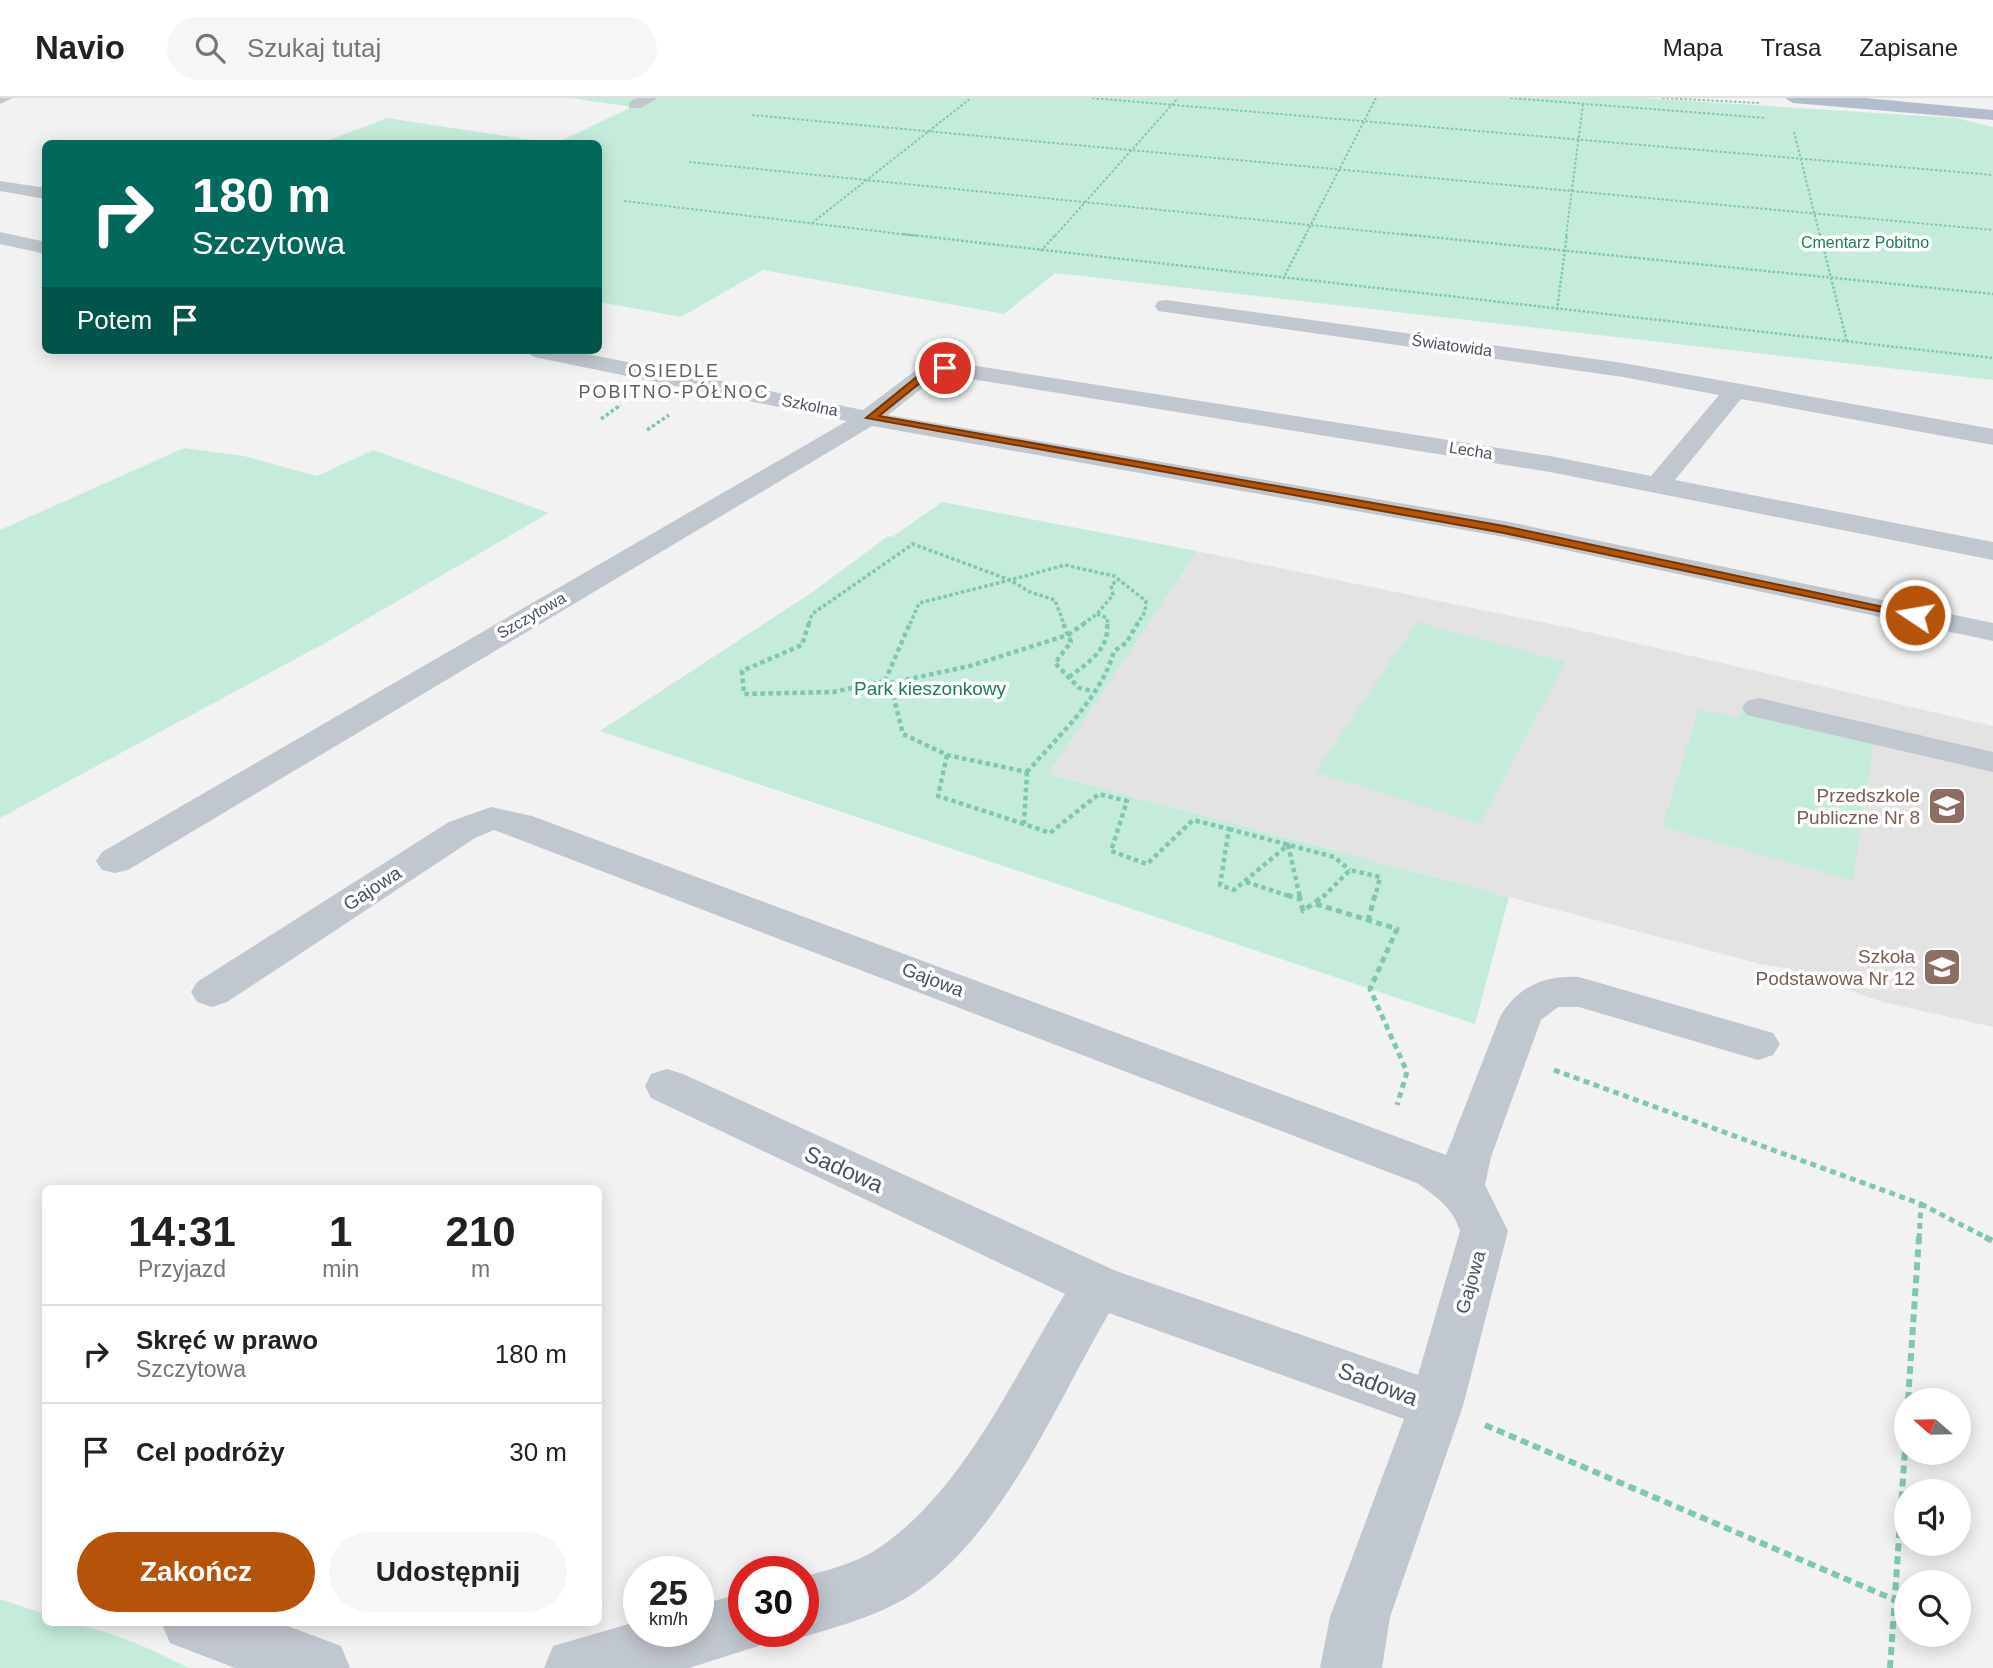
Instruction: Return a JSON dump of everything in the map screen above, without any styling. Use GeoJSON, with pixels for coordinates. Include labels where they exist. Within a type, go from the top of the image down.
{"type":"FeatureCollection","features":[{"type":"Feature","properties":{"kind":"main road"},"geometry":{"type":"LineString","coordinates":[[1793,98],[1993,115]]}},
{"type":"Feature","properties":{"kind":"street"},"geometry":{"type":"LineString","coordinates":[[0,186],[42,193]]}},
{"type":"Feature","properties":{"kind":"street"},"geometry":{"type":"LineString","coordinates":[[0,239],[42,247]]}},
{"type":"Feature","properties":{"kind":"street","name":"Światowida"},"geometry":{"type":"LineString","coordinates":[[1167,306],[1504,352],[1993,437]]}},
{"type":"Feature","properties":{"kind":"street","name":"Szkolna"},"geometry":{"type":"LineString","coordinates":[[554,354],[871,418],[1492,527],[1993,632]]}},
{"type":"Feature","properties":{"kind":"street","name":"Szczytowa"},"geometry":{"type":"LineString","coordinates":[[115,861],[871,418],[927,373],[945,368]]}},
{"type":"Feature","properties":{"kind":"street","name":"Lecha"},"geometry":{"type":"LineString","coordinates":[[945,368],[1437,445],[1658,484],[1993,551]]}},
{"type":"Feature","properties":{"kind":"street"},"geometry":{"type":"LineString","coordinates":[[1658,484],[1735,391]]}},
{"type":"Feature","properties":{"kind":"street"},"geometry":{"type":"LineString","coordinates":[[1759,708],[1993,762]]}},
{"type":"Feature","properties":{"kind":"street","name":"Gajowa"},"geometry":{"type":"LineString","coordinates":[[212,992],[462,830],[491,818],[506,820],[1434,1170],[1461,1188],[1478,1208],[1484,1231],[1436,1406]]}},
{"type":"Feature","properties":{"kind":"street"},"geometry":{"type":"LineString","coordinates":[[1461,1188],[1468,1157],[1507,1053],[1529,1004],[1541,996],[1562,990],[1578,992],[1758,1044]]}},
{"type":"Feature","properties":{"kind":"street","name":"Sadowa"},"geometry":{"type":"LineString","coordinates":[[667,1086],[1098,1286],[1152,1307],[1361,1376],[1436,1406],[1360,1617],[1351,1668]]}},
{"type":"Feature","properties":{"kind":"street"},"geometry":{"type":"LineString","coordinates":[[819,1601],[895,1572],[934,1542],[989,1468],[1098,1286]]}},
{"type":"Feature","properties":{"kind":"street"},"geometry":{"type":"LineString","coordinates":[[202,1626],[319,1668]]}},
{"type":"Feature","properties":{"kind":"street"},"geometry":{"type":"LineString","coordinates":[[575,1668],[728,1627]]}},
{"type":"Feature","properties":{"kind":"path"},"geometry":{"type":"LineString","coordinates":[[812,223],[971,98]]}},
{"type":"Feature","properties":{"kind":"path"},"geometry":{"type":"LineString","coordinates":[[1092,98],[1993,175]]}},
{"type":"Feature","properties":{"kind":"path"},"geometry":{"type":"LineString","coordinates":[[1040,251],[1178,98]]}},
{"type":"Feature","properties":{"kind":"path"},"geometry":{"type":"LineString","coordinates":[[1283,279],[1376,98]]}},
{"type":"Feature","properties":{"kind":"path"},"geometry":{"type":"LineString","coordinates":[[1510,98],[1777,119]]}},
{"type":"Feature","properties":{"kind":"path"},"geometry":{"type":"LineString","coordinates":[[1557,310],[1583,104]]}},
{"type":"Feature","properties":{"kind":"path"},"geometry":{"type":"LineString","coordinates":[[752,115],[1993,230]]}},
{"type":"Feature","properties":{"kind":"path"},"geometry":{"type":"LineString","coordinates":[[1791,120],[1847,342]]}},
{"type":"Feature","properties":{"kind":"path"},"geometry":{"type":"LineString","coordinates":[[689,162],[1993,294]]}},
{"type":"Feature","properties":{"kind":"path"},"geometry":{"type":"LineString","coordinates":[[624,201],[1283,279],[1993,358]]}},
{"type":"Feature","properties":{"kind":"path"},"geometry":{"type":"LineString","coordinates":[[1093,691],[1079,688],[1055,663],[1071,642],[1068,635],[1055,600],[913,544],[812,614],[802,645],[742,671],[744,694],[833,692],[970,666],[1068,635],[1097,614],[1113,595],[1111,585],[1118,580]]}},
{"type":"Feature","properties":{"kind":"path"},"geometry":{"type":"LineString","coordinates":[[1024,824],[1027,772],[1093,691],[1114,651],[1126,643],[1145,611],[1146,601],[1114,576],[1065,565],[919,603],[888,682],[904,734],[947,755],[1027,772]]}},
{"type":"Feature","properties":{"kind":"path"},"geometry":{"type":"LineString","coordinates":[[1069,677],[1099,656],[1110,633],[1107,618],[1097,614]]}},
{"type":"Feature","properties":{"kind":"path"},"geometry":{"type":"LineString","coordinates":[[947,755],[938,796],[1050,833],[1099,794],[1127,802],[1111,851],[1147,864],[1194,820],[1334,857],[1350,870],[1380,877],[1368,920]]}},
{"type":"Feature","properties":{"kind":"path"},"geometry":{"type":"LineString","coordinates":[[1228,829],[1220,885],[1234,890],[1287,845]]}},
{"type":"Feature","properties":{"kind":"path"},"geometry":{"type":"LineString","coordinates":[[1287,845],[1303,911],[1317,904],[1350,870]]}},
{"type":"Feature","properties":{"kind":"path"},"geometry":{"type":"LineString","coordinates":[[1245,882],[1300,899]]}},
{"type":"Feature","properties":{"kind":"path"},"geometry":{"type":"LineString","coordinates":[[1317,904],[1397,929],[1370,989],[1407,1072],[1384,1151]]}},
{"type":"Feature","properties":{"kind":"path"},"geometry":{"type":"LineString","coordinates":[[1507,1053],[1921,1204],[1993,1241]]}},
{"type":"Feature","properties":{"kind":"path"},"geometry":{"type":"LineString","coordinates":[[1909,1388],[1921,1204]]}},
{"type":"Feature","properties":{"kind":"path"},"geometry":{"type":"LineString","coordinates":[[1436,1406],[1894,1600]]}},
{"type":"Feature","properties":{"kind":"path"},"geometry":{"type":"LineString","coordinates":[[1897,1570],[1904,1465]]}},
{"type":"Feature","properties":{"kind":"path"},"geometry":{"type":"LineString","coordinates":[[1890,1668],[1894,1614]]}},
{"type":"Feature","properties":{"kind":"shaded area"},"geometry":{"type":"Polygon","coordinates":[[[1197,551],[1575,629],[1993,726],[1993,1027],[1883,1002],[1784,968],[1760,964],[1048,774],[1197,551]]]}},
{"type":"Feature","properties":{"kind":"green space","name":"Cmentarz Pobitno"},"geometry":{"type":"Polygon","coordinates":[[[570,98],[1643,98],[1956,118],[1993,127],[1993,380],[1055,273],[1004,314],[763,270],[681,317],[602,303],[602,140],[562,140],[632,107],[570,98]]]}},
{"type":"Feature","properties":{"kind":"green space"},"geometry":{"type":"Polygon","coordinates":[[[387,118],[531,140],[329,140],[387,118]]]}},
{"type":"Feature","properties":{"kind":"green space"},"geometry":{"type":"Polygon","coordinates":[[[184,448],[244,456],[317,476],[373,450],[549,513],[327,642],[0,818],[0,530],[184,448]]]}},
{"type":"Feature","properties":{"kind":"green space","name":"Park kieszonkowy"},"geometry":{"type":"Polygon","coordinates":[[[942,502],[1197,551],[1048,774],[1509,897],[1475,1024],[600,731],[814,591],[888,536],[892,537],[942,502]]]}},
{"type":"Feature","properties":{"kind":"green space"},"geometry":{"type":"Polygon","coordinates":[[[1417,622],[1565,662],[1480,824],[1315,772],[1417,622]]]}},
{"type":"Feature","properties":{"kind":"green space"},"geometry":{"type":"Polygon","coordinates":[[[1743,707],[1874,740],[1853,880],[1662,827],[1699,709],[1738,718],[1743,707]]]}},
{"type":"Feature","properties":{"kind":"green space"},"geometry":{"type":"Polygon","coordinates":[[[0,1599],[42,1613],[42,1626],[83,1626],[101,1631],[189,1668],[0,1668],[0,1599]]]}},
{"type":"Feature","properties":{"kind":"place","name":"Przedszkole Publiczne Nr 8"},"geometry":{"type":"Point","coordinates":[1947,806]}},
{"type":"Feature","properties":{"kind":"place","name":"Szkoła Podstawowa Nr 12"},"geometry":{"type":"Point","coordinates":[1942,967]}},
{"type":"Feature","properties":{"kind":"district","name":"OSIEDLE POBITNO-PÓŁNOC"},"geometry":{"type":"Point","coordinates":[674,381]}},
{"type":"Feature","properties":{"kind":"route"},"geometry":{"type":"LineString","coordinates":[[945,368],[927,373],[871,418],[1404,510],[1915,615]]}}]}
